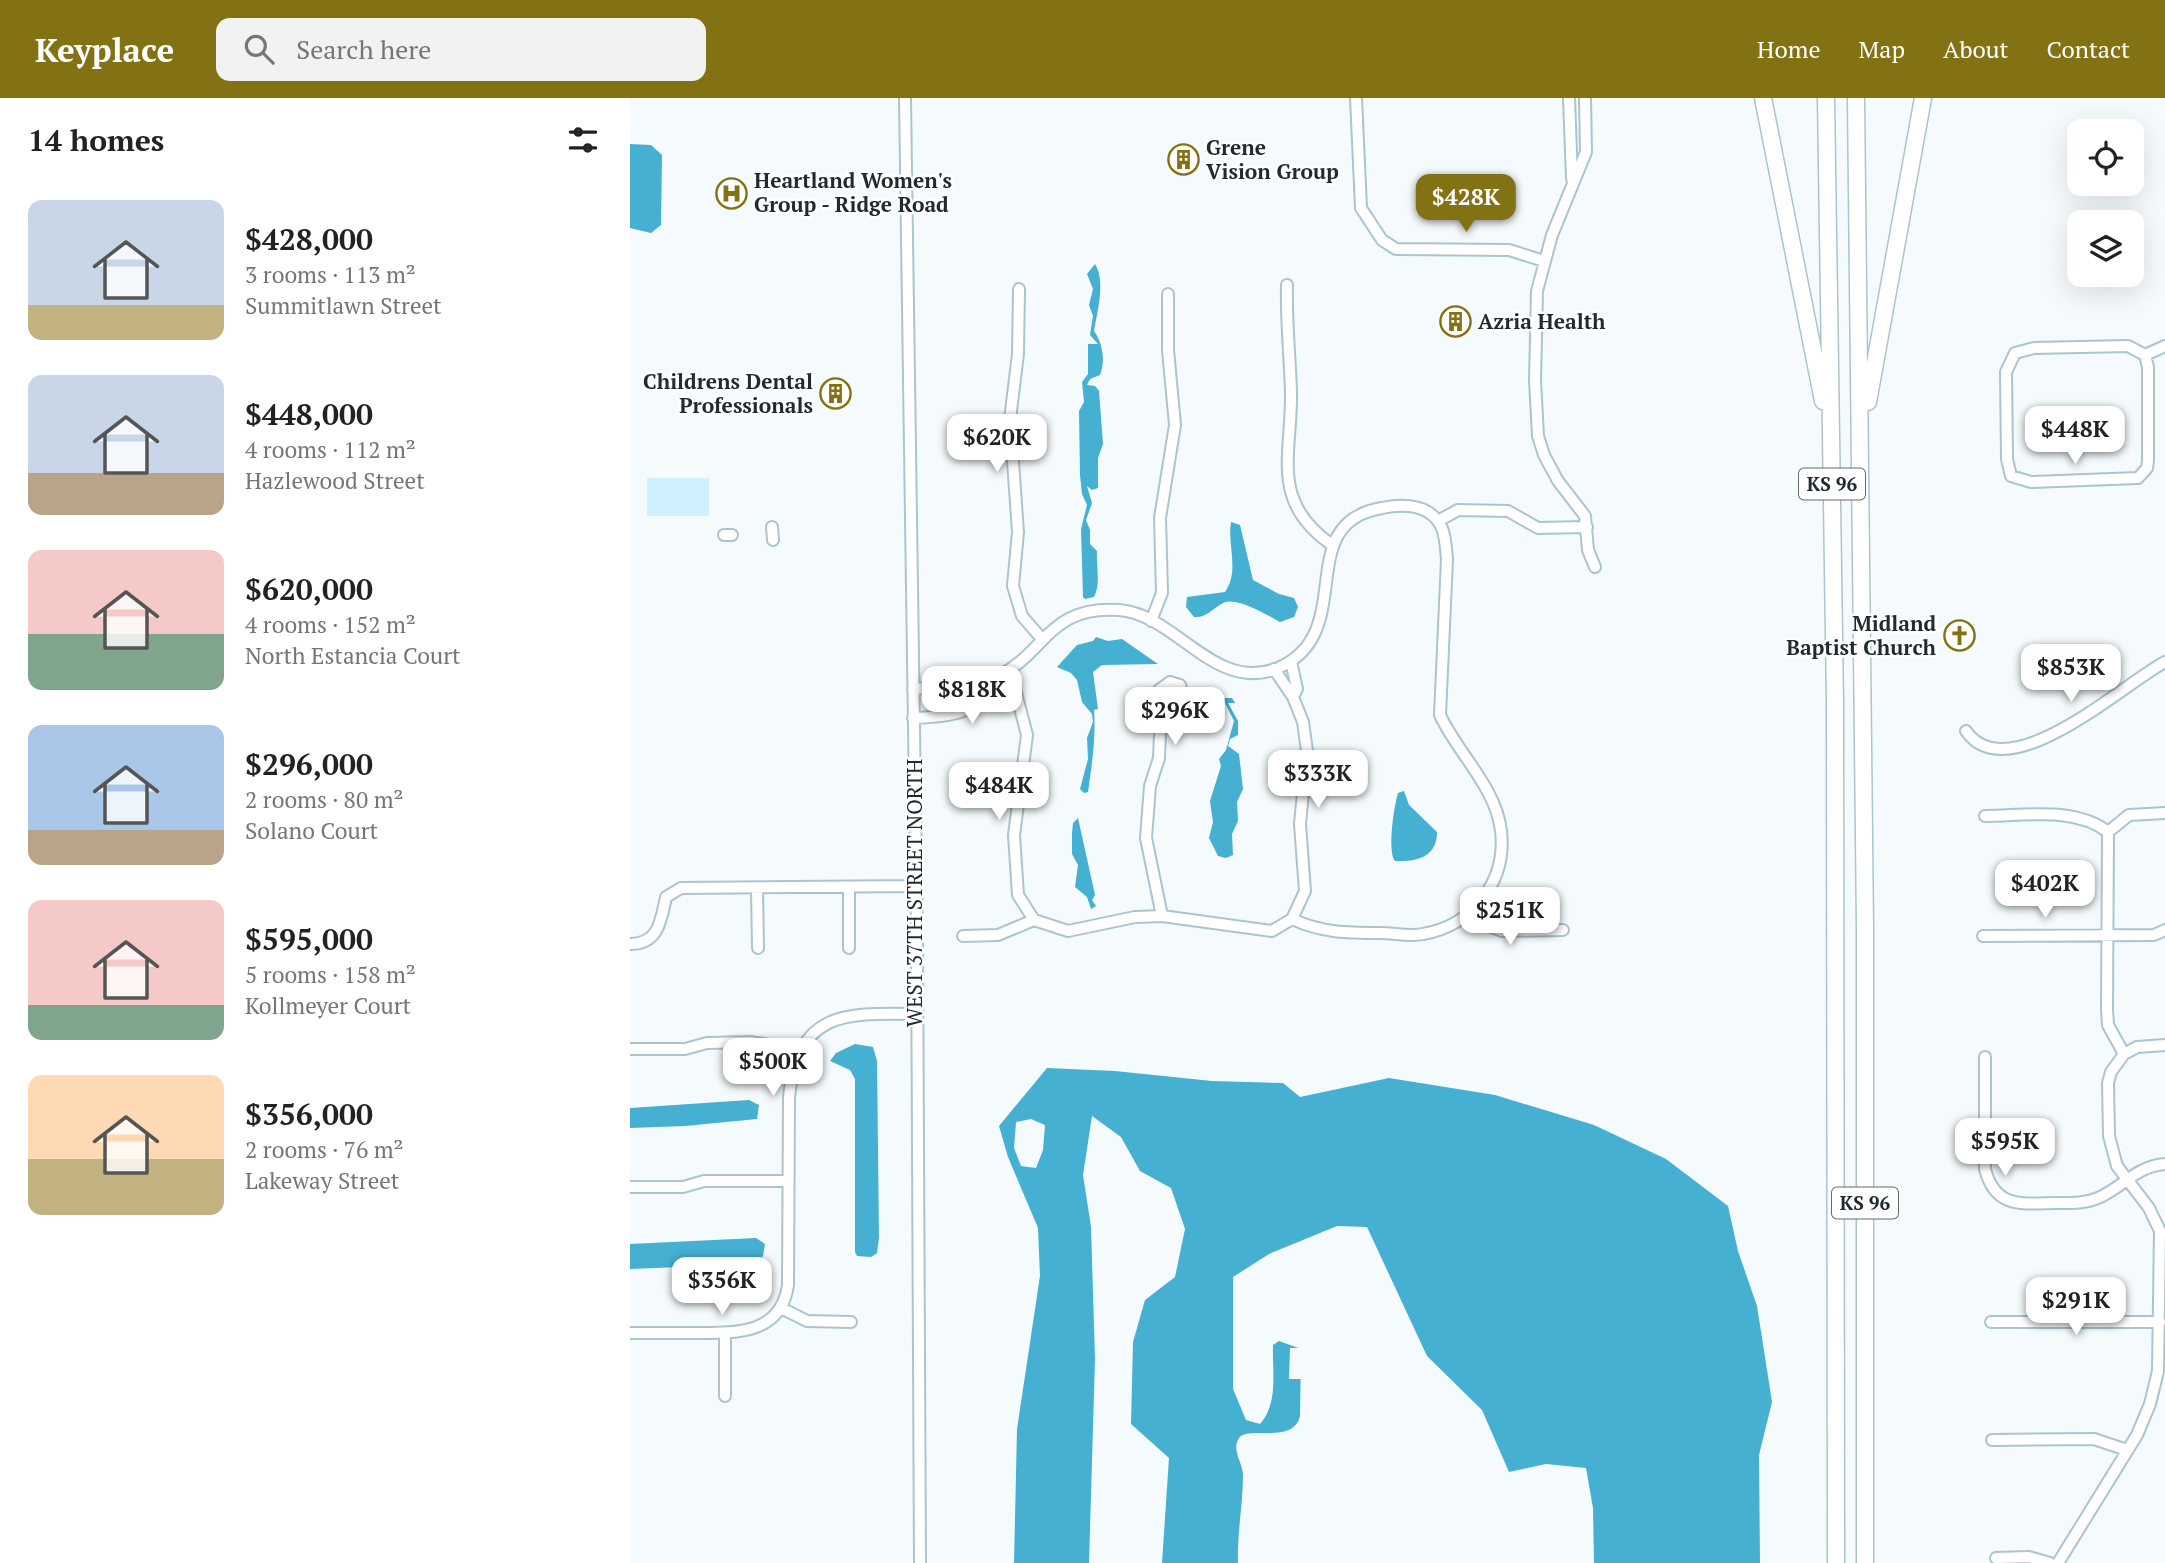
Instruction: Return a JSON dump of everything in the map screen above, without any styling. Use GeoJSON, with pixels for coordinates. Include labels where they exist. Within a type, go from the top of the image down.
{"type":"FeatureCollection","features":[{"type":"Feature","properties":{"kind":"highway"},"geometry":{"type":"LineString","coordinates":[[1763,98],[1820,384],[1833,511]]}},
{"type":"Feature","properties":{"kind":"highway","name":"KS 96"},"geometry":{"type":"LineString","coordinates":[[1826,98],[1833,511],[1836,1563]]}},
{"type":"Feature","properties":{"kind":"highway","name":"KS 96"},"geometry":{"type":"LineString","coordinates":[[1856,98],[1865,929],[1865,1563]]}},
{"type":"Feature","properties":{"kind":"highway"},"geometry":{"type":"LineString","coordinates":[[1861,544],[1865,435],[1871,379],[1923,98]]}},
{"type":"Feature","properties":{"kind":"street","name":"WEST 37TH STREET NORTH"},"geometry":{"type":"LineString","coordinates":[[905,98],[912,533],[920,1563]]}},
{"type":"Feature","properties":{"kind":"street"},"geometry":{"type":"LineString","coordinates":[[1356,98],[1361,208],[1382,240],[1396,249],[1509,250],[1544,261]]}},
{"type":"Feature","properties":{"kind":"street"},"geometry":{"type":"LineString","coordinates":[[1569,98],[1572,185]]}},
{"type":"Feature","properties":{"kind":"street"},"geometry":{"type":"LineString","coordinates":[[1585,98],[1586,152],[1544,261],[1535,303],[1538,436],[1548,465],[1577,503],[1587,527],[1588,550],[1595,567]]}},
{"type":"Feature","properties":{"kind":"street"},"geometry":{"type":"LineString","coordinates":[[1287,285],[1291,402],[1285,464],[1291,491],[1302,516],[1332,545]]}},
{"type":"Feature","properties":{"kind":"street"},"geometry":{"type":"LineString","coordinates":[[1019,289],[1018,354],[1010,419],[1018,532],[1013,586],[1021,616],[1042,639]]}},
{"type":"Feature","properties":{"kind":"street"},"geometry":{"type":"LineString","coordinates":[[1151,621],[1162,593],[1160,518],[1175,425],[1168,350],[1168,294]]}},
{"type":"Feature","properties":{"kind":"street"},"geometry":{"type":"LineString","coordinates":[[2128,346],[2145,355],[2148,367],[2148,461],[2143,473],[2132,480],[2068,482],[2031,482],[2011,476],[2007,458],[2006,372],[2015,354],[2034,348],[2128,346]]}},
{"type":"Feature","properties":{"kind":"street"},"geometry":{"type":"LineString","coordinates":[[2145,355],[2165,346]]}},
{"type":"Feature","properties":{"kind":"street"},"geometry":{"type":"LineString","coordinates":[[913,718],[944,717],[966,711],[982,701],[1005,672],[1064,621],[1097,610],[1130,612],[1151,621],[1217,665],[1244,671],[1274,669],[1291,661],[1316,634],[1323,613],[1327,562],[1332,545],[1350,522],[1378,508],[1408,506],[1423,509],[1438,521],[1444,534],[1447,559],[1440,715],[1494,802],[1501,830],[1501,859],[1493,884],[1478,906],[1465,918],[1420,935],[1330,933],[1292,919]]}},
{"type":"Feature","properties":{"kind":"street"},"geometry":{"type":"LineString","coordinates":[[1438,521],[1458,510],[1508,512],[1538,528],[1587,527]]}},
{"type":"Feature","properties":{"kind":"street"},"geometry":{"type":"LineString","coordinates":[[772,527],[773,540]]}},
{"type":"Feature","properties":{"kind":"street"},"geometry":{"type":"LineString","coordinates":[[899,533],[912,533]]}},
{"type":"Feature","properties":{"kind":"street"},"geometry":{"type":"LineString","coordinates":[[1291,661],[1297,690],[1293,697]]}},
{"type":"Feature","properties":{"kind":"street"},"geometry":{"type":"LineString","coordinates":[[1966,731],[1976,742],[1992,748],[2009,749],[2039,742],[2165,662]]}},
{"type":"Feature","properties":{"kind":"street"},"geometry":{"type":"LineString","coordinates":[[1005,672],[1025,718],[1027,735],[1015,812],[1015,884],[1025,909],[1034,920],[1068,930],[1135,917],[1162,916],[1261,932],[1280,929],[1292,919],[1305,891],[1300,824],[1307,751],[1303,722],[1293,697],[1274,669]]}},
{"type":"Feature","properties":{"kind":"street"},"geometry":{"type":"LineString","coordinates":[[913,688],[993,684],[1017,702]]}},
{"type":"Feature","properties":{"kind":"street"},"geometry":{"type":"LineString","coordinates":[[1161,710],[1159,758],[1150,786],[1146,838],[1162,916]]}},
{"type":"Feature","properties":{"kind":"street"},"geometry":{"type":"LineString","coordinates":[[2108,832],[2129,815],[2165,813]]}},
{"type":"Feature","properties":{"kind":"street"},"geometry":{"type":"LineString","coordinates":[[1985,816],[2067,816],[2085,819],[2108,832]]}},
{"type":"Feature","properties":{"kind":"street"},"geometry":{"type":"LineString","coordinates":[[2108,832],[2109,1025],[2124,1054]]}},
{"type":"Feature","properties":{"kind":"street"},"geometry":{"type":"LineString","coordinates":[[630,944],[643,943],[658,932],[666,897],[675,889],[915,886]]}},
{"type":"Feature","properties":{"kind":"street"},"geometry":{"type":"LineString","coordinates":[[849,888],[849,948]]}},
{"type":"Feature","properties":{"kind":"street"},"geometry":{"type":"LineString","coordinates":[[757,889],[758,948]]}},
{"type":"Feature","properties":{"kind":"street"},"geometry":{"type":"LineString","coordinates":[[1465,918],[1502,931],[1563,930]]}},
{"type":"Feature","properties":{"kind":"street"},"geometry":{"type":"LineString","coordinates":[[963,936],[998,935],[1034,920]]}},
{"type":"Feature","properties":{"kind":"street"},"geometry":{"type":"LineString","coordinates":[[1983,936],[2154,935],[2165,930]]}},
{"type":"Feature","properties":{"kind":"street"},"geometry":{"type":"LineString","coordinates":[[630,1333],[725,1333],[761,1327],[780,1308],[789,1279],[789,1097],[791,1076],[798,1058],[818,1029],[840,1016],[858,1013],[915,1014]]}},
{"type":"Feature","properties":{"kind":"street"},"geometry":{"type":"LineString","coordinates":[[630,1049],[685,1049],[707,1043],[750,1042],[769,1045],[798,1058]]}},
{"type":"Feature","properties":{"kind":"street"},"geometry":{"type":"LineString","coordinates":[[2058,1563],[2127,1450],[2144,1419],[2156,1385],[2160,1322],[2160,1231],[2149,1208],[2118,1166],[2109,1136],[2108,1083],[2111,1072],[2124,1054],[2137,1047],[2165,1045]]}},
{"type":"Feature","properties":{"kind":"street"},"geometry":{"type":"LineString","coordinates":[[1985,1057],[1985,1169],[1995,1192],[2018,1204],[2079,1203],[2100,1198],[2141,1169],[2165,1164]]}},
{"type":"Feature","properties":{"kind":"street"},"geometry":{"type":"LineString","coordinates":[[630,1187],[682,1187],[704,1181],[788,1181]]}},
{"type":"Feature","properties":{"kind":"street"},"geometry":{"type":"LineString","coordinates":[[780,1308],[807,1321],[851,1322]]}},
{"type":"Feature","properties":{"kind":"street"},"geometry":{"type":"LineString","coordinates":[[1991,1322],[2160,1322]]}},
{"type":"Feature","properties":{"kind":"street"},"geometry":{"type":"LineString","coordinates":[[725,1333],[725,1396]]}},
{"type":"Feature","properties":{"kind":"street"},"geometry":{"type":"LineString","coordinates":[[1993,1440],[2094,1439],[2127,1450]]}},
{"type":"Feature","properties":{"kind":"street"},"geometry":{"type":"LineString","coordinates":[[1996,1558],[2029,1557],[2050,1563]]}},
{"type":"Feature","properties":{"kind":"shaded area"},"geometry":{"type":"Polygon","coordinates":[[[647,478],[709,478],[709,516],[647,516],[647,478]]]}},
{"type":"Feature","properties":{"kind":"water"},"geometry":{"type":"Polygon","coordinates":[[[630,144],[651,145],[662,155],[661,225],[651,233],[630,228],[630,144]]]}},
{"type":"Feature","properties":{"kind":"water"},"geometry":{"type":"Polygon","coordinates":[[[1095,264],[1100,288],[1094,331],[1101,346],[1103,363],[1100,375],[1090,379],[1087,385],[1095,386],[1099,391],[1103,444],[1098,458],[1098,488],[1092,490],[1087,486],[1092,503],[1086,520],[1090,530],[1090,544],[1097,551],[1098,580],[1094,597],[1085,599],[1081,529],[1087,505],[1082,494],[1080,475],[1079,411],[1084,402],[1082,382],[1088,374],[1088,344],[1098,344],[1090,335],[1093,316],[1089,305],[1093,289],[1087,274],[1095,264]]]}},
{"type":"Feature","properties":{"kind":"water"},"geometry":{"type":"Polygon","coordinates":[[[1231,522],[1240,525],[1253,580],[1279,594],[1294,598],[1298,607],[1294,617],[1280,622],[1236,602],[1223,603],[1199,617],[1194,617],[1186,607],[1187,597],[1225,592],[1232,575],[1231,522]]]}},
{"type":"Feature","properties":{"kind":"water"},"geometry":{"type":"Polygon","coordinates":[[[1096,637],[1108,641],[1122,639],[1158,664],[1102,665],[1093,672],[1098,709],[1094,710],[1088,792],[1084,793],[1080,789],[1088,759],[1087,738],[1093,722],[1092,714],[1082,702],[1077,680],[1071,673],[1057,667],[1077,645],[1093,641],[1096,637]]]}},
{"type":"Feature","properties":{"kind":"water"},"geometry":{"type":"Polygon","coordinates":[[[1232,698],[1235,703],[1228,703],[1238,721],[1238,735],[1230,739],[1228,746],[1239,754],[1243,789],[1237,802],[1238,821],[1232,834],[1233,855],[1226,858],[1218,856],[1209,838],[1213,822],[1210,801],[1221,766],[1219,759],[1226,750],[1234,721],[1225,703],[1212,705],[1203,699],[1232,698]]]}},
{"type":"Feature","properties":{"kind":"water"},"geometry":{"type":"Polygon","coordinates":[[[1404,791],[1409,805],[1437,832],[1436,840],[1434,847],[1424,856],[1395,861],[1391,839],[1393,818],[1398,793],[1404,791]]]}},
{"type":"Feature","properties":{"kind":"water"},"geometry":{"type":"Polygon","coordinates":[[[1078,818],[1095,895],[1092,900],[1096,906],[1091,909],[1087,897],[1075,887],[1078,865],[1072,854],[1072,833],[1073,823],[1078,818]]]}},
{"type":"Feature","properties":{"kind":"water"},"geometry":{"type":"Polygon","coordinates":[[[855,1044],[873,1047],[877,1061],[879,1238],[877,1253],[871,1257],[857,1256],[855,1252],[855,1079],[850,1070],[830,1061],[836,1053],[855,1044]]]}},
{"type":"Feature","properties":{"kind":"water"},"geometry":{"type":"Polygon","coordinates":[[[1047,1068],[1115,1071],[1212,1081],[1283,1083],[1300,1097],[1389,1078],[1495,1095],[1594,1125],[1666,1159],[1728,1206],[1738,1251],[1757,1306],[1772,1402],[1759,1455],[1760,1563],[1594,1563],[1593,1508],[1586,1468],[1546,1464],[1509,1472],[1482,1410],[1427,1356],[1367,1227],[1337,1226],[1269,1254],[1233,1277],[1233,1389],[1246,1420],[1260,1424],[1270,1406],[1273,1345],[1279,1341],[1301,1349],[1300,1416],[1296,1425],[1289,1430],[1251,1433],[1239,1438],[1236,1447],[1243,1475],[1238,1563],[1162,1563],[1169,1458],[1131,1424],[1133,1342],[1145,1300],[1175,1277],[1185,1229],[1171,1188],[1140,1171],[1121,1137],[1092,1116],[1083,1175],[1091,1227],[1095,1359],[1089,1563],[1014,1563],[1017,1429],[1040,1276],[1038,1228],[1008,1157],[999,1126],[1047,1068]],[[1031,1119],[1016,1122],[1014,1148],[1021,1166],[1036,1168],[1043,1150],[1045,1125],[1031,1119]]]}},
{"type":"Feature","properties":{"kind":"water"},"geometry":{"type":"Polygon","coordinates":[[[749,1100],[759,1105],[757,1119],[630,1128],[630,1108],[749,1100]]]}},
{"type":"Feature","properties":{"kind":"water"},"geometry":{"type":"Polygon","coordinates":[[[756,1238],[765,1244],[763,1256],[756,1264],[630,1269],[630,1244],[756,1238]]]}},
{"type":"Feature","properties":{"kind":"pier"},"geometry":{"type":"Polygon","coordinates":[[[1290,1348],[1301,1348],[1301,1359],[1306,1360],[1302,1362],[1301,1379],[1289,1379],[1290,1348]]]}},
{"type":"Feature","properties":{"kind":"place","name":"Grene Vision Group"},"geometry":{"type":"Point","coordinates":[1183,160]}},
{"type":"Feature","properties":{"kind":"place","name":"Heartland Women's Group - Ridge Road"},"geometry":{"type":"Point","coordinates":[731,193]}},
{"type":"Feature","properties":{"kind":"place","name":"Azria Health"},"geometry":{"type":"Point","coordinates":[1455,322]}},
{"type":"Feature","properties":{"kind":"place","name":"Childrens Dental Professionals"},"geometry":{"type":"Point","coordinates":[836,394]}},
{"type":"Feature","properties":{"kind":"place","name":"Midland Baptist Church"},"geometry":{"type":"Point","coordinates":[1959,636]}}]}
